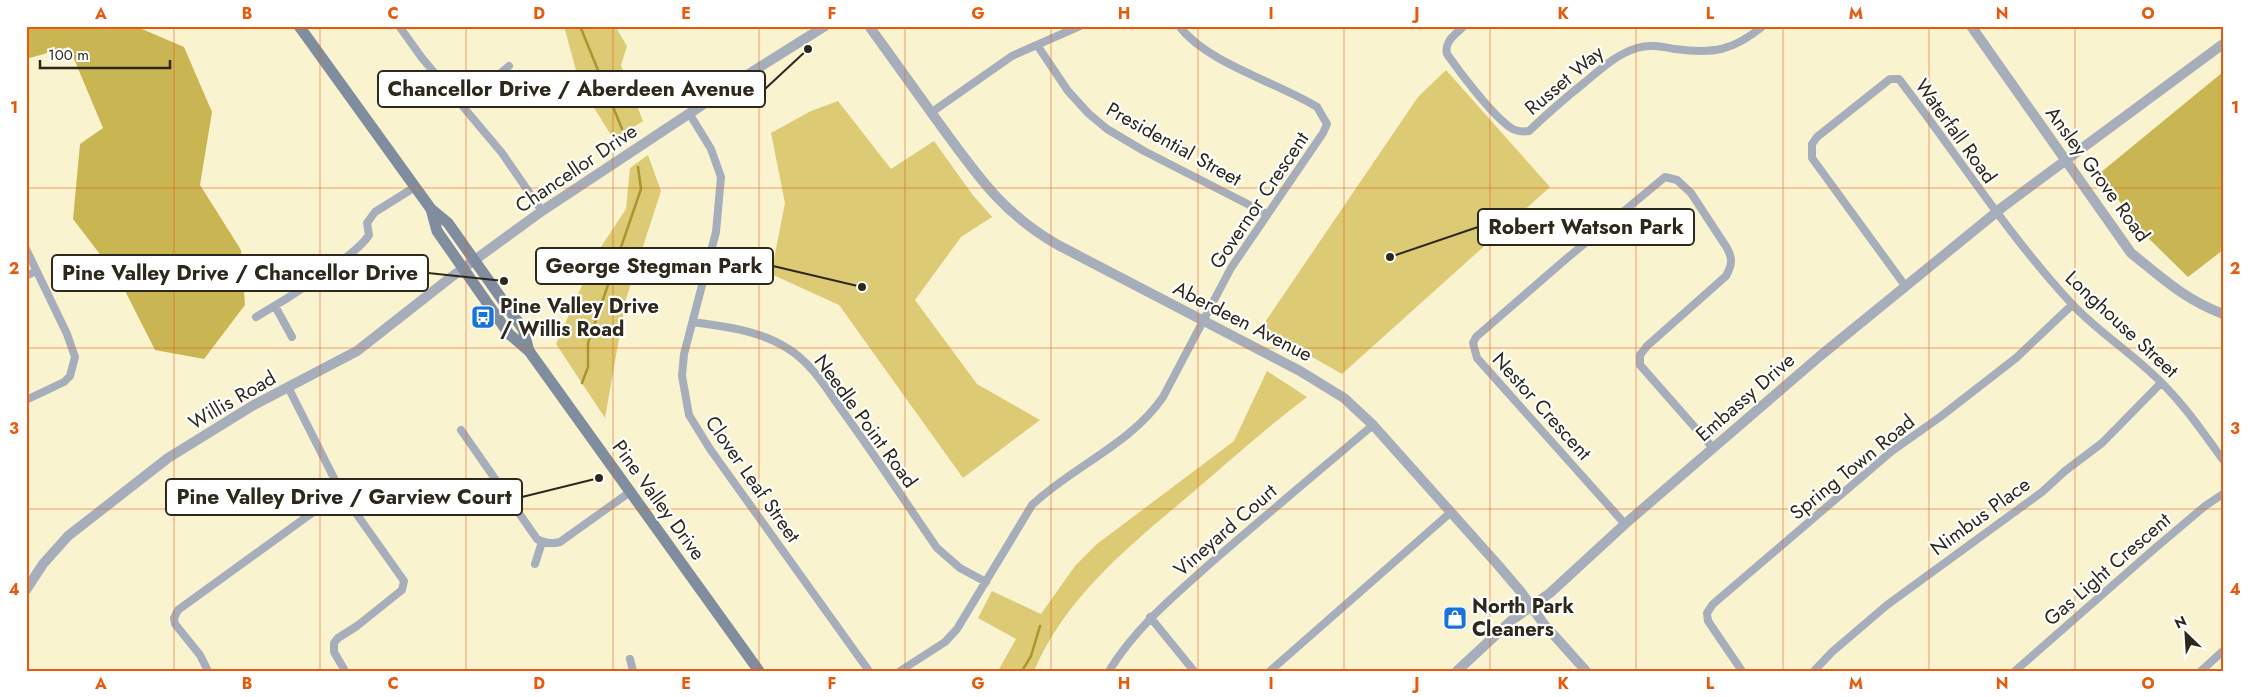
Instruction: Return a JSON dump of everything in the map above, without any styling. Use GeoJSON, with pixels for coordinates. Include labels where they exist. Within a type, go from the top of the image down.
{"type":"FeatureCollection","features":[{"type":"Feature","properties":{"kind":"main road","name":"Pine Valley Drive"},"geometry":{"type":"LineString","coordinates":[[299,26],[431,209],[448,222],[523,329],[529,351]]}},
{"type":"Feature","properties":{"kind":"main road","name":"Pine Valley Drive"},"geometry":{"type":"LineString","coordinates":[[431,209],[438,231],[508,334],[529,351],[759,671]]}},
{"type":"Feature","properties":{"kind":"street"},"geometry":{"type":"LineString","coordinates":[[399,26],[422,58],[502,153],[542,211]]}},
{"type":"Feature","properties":{"kind":"street","name":"Chancellor Drive"},"geometry":{"type":"LineString","coordinates":[[474,261],[542,211],[825,26]]}},
{"type":"Feature","properties":{"kind":"street","name":"Aberdeen Avenue"},"geometry":{"type":"LineString","coordinates":[[869,26],[983,184],[1010,212],[1023,223],[1058,245],[1315,379],[1344,398],[1373,425],[1522,592],[1543,623],[1586,671]]}},
{"type":"Feature","properties":{"kind":"street"},"geometry":{"type":"LineString","coordinates":[[932,112],[1006,60],[1080,26]]}},
{"type":"Feature","properties":{"kind":"street","name":"Governor Crescent"},"geometry":{"type":"LineString","coordinates":[[1179,26],[1193,41],[1210,53],[1318,107],[1326,124],[1323,133],[1240,254],[1202,320]]}},
{"type":"Feature","properties":{"kind":"street","name":"Russet Way"},"geometry":{"type":"LineString","coordinates":[[1464,26],[1447,42],[1445,47],[1447,54],[1494,112],[1511,129],[1522,132],[1529,130],[1598,69],[1626,52],[1640,47],[1656,46],[1714,51],[1733,47],[1748,39],[1763,26]]}},
{"type":"Feature","properties":{"kind":"street","name":"Ansley Grove Road"},"geometry":{"type":"LineString","coordinates":[[1971,26],[2131,253],[2157,276],[2184,294],[2223,314]]}},
{"type":"Feature","properties":{"kind":"street","name":"Embassy Drive"},"geometry":{"type":"LineString","coordinates":[[1457,671],[1512,620],[1550,593],[1625,524],[1820,356],[1996,212],[2223,44]]}},
{"type":"Feature","properties":{"kind":"street","name":"Presidential Street"},"geometry":{"type":"LineString","coordinates":[[1038,45],[1068,91],[1088,113],[1107,129],[1267,214]]}},
{"type":"Feature","properties":{"kind":"street"},"geometry":{"type":"LineString","coordinates":[[463,105],[509,66]]}},
{"type":"Feature","properties":{"kind":"street","name":"Waterfall Road"},"geometry":{"type":"LineString","coordinates":[[1906,287],[1812,158],[1812,144],[1817,137],[1878,87],[1890,79],[1899,79],[1996,212]]}},
{"type":"Feature","properties":{"kind":"street","name":"Clover Leaf Street"},"geometry":{"type":"LineString","coordinates":[[689,114],[711,149],[721,177],[716,232],[684,354],[682,376],[684,394],[693,424],[869,671]]}},
{"type":"Feature","properties":{"kind":"street","name":"Nestor Crescent"},"geometry":{"type":"LineString","coordinates":[[1625,524],[1477,358],[1473,343],[1476,337],[1566,258],[1665,177],[1677,180],[1690,194],[1728,248],[1732,257],[1731,266],[1726,276],[1647,346],[1640,355],[1640,365],[1713,448]]}},
{"type":"Feature","properties":{"kind":"street"},"geometry":{"type":"LineString","coordinates":[[256,317],[347,256],[366,240],[369,235],[367,223],[376,212],[415,187]]}},
{"type":"Feature","properties":{"kind":"street","name":"Longhouse Street"},"geometry":{"type":"LineString","coordinates":[[1996,212],[2072,304],[2161,383],[2182,405],[2223,460]]}},
{"type":"Feature","properties":{"kind":"street"},"geometry":{"type":"LineString","coordinates":[[26,249],[70,341],[75,358],[73,370],[64,382],[26,400]]}},
{"type":"Feature","properties":{"kind":"street","name":"Willis Road"},"geometry":{"type":"LineString","coordinates":[[26,590],[44,564],[68,536],[142,476],[212,430],[357,351],[474,261]]}},
{"type":"Feature","properties":{"kind":"street"},"geometry":{"type":"LineString","coordinates":[[26,276],[36,271]]}},
{"type":"Feature","properties":{"kind":"street","name":"Spring Town Road"},"geometry":{"type":"LineString","coordinates":[[1742,671],[1708,621],[1707,613],[1713,604],[1892,451],[1940,417],[2016,358],[2072,304]]}},
{"type":"Feature","properties":{"kind":"street"},"geometry":{"type":"LineString","coordinates":[[275,306],[292,337]]}},
{"type":"Feature","properties":{"kind":"street"},"geometry":{"type":"LineString","coordinates":[[900,671],[945,642],[957,629],[1032,505],[1048,491],[1135,430],[1153,411],[1163,397],[1202,320]]}},
{"type":"Feature","properties":{"kind":"street","name":"Needle Point Road"},"geometry":{"type":"LineString","coordinates":[[693,322],[735,328],[755,334],[777,342],[799,357],[828,390],[937,548],[960,568],[986,582]]}},
{"type":"Feature","properties":{"kind":"street","name":"Nimbus Place"},"geometry":{"type":"LineString","coordinates":[[1814,671],[1832,652],[1887,605],[2042,492],[2065,470],[2102,443],[2161,383]]}},
{"type":"Feature","properties":{"kind":"street"},"geometry":{"type":"LineString","coordinates":[[288,387],[341,492],[402,577],[404,585],[402,590],[334,643],[334,652],[345,671]]}},
{"type":"Feature","properties":{"kind":"street","name":"Vineyard Court"},"geometry":{"type":"LineString","coordinates":[[1109,671],[1133,636],[1150,617],[1373,425]]}},
{"type":"Feature","properties":{"kind":"street"},"geometry":{"type":"LineString","coordinates":[[461,430],[507,498],[537,539],[542,542],[560,542],[630,492]]}},
{"type":"Feature","properties":{"kind":"street"},"geometry":{"type":"LineString","coordinates":[[208,671],[200,655],[176,624],[174,618],[178,610],[341,492]]}},
{"type":"Feature","properties":{"kind":"street","name":"Gas Light Crescent"},"geometry":{"type":"LineString","coordinates":[[2015,671],[2153,550],[2205,506],[2223,494]]}},
{"type":"Feature","properties":{"kind":"street"},"geometry":{"type":"LineString","coordinates":[[1270,671],[1450,513]]}},
{"type":"Feature","properties":{"kind":"street"},"geometry":{"type":"LineString","coordinates":[[535,564],[542,542]]}},
{"type":"Feature","properties":{"kind":"street"},"geometry":{"type":"LineString","coordinates":[[1150,617],[1194,671]]}},
{"type":"Feature","properties":{"kind":"street"},"geometry":{"type":"LineString","coordinates":[[2201,671],[2223,652]]}},
{"type":"Feature","properties":{"kind":"street"},"geometry":{"type":"LineString","coordinates":[[630,659],[633,671]]}},
{"type":"Feature","properties":{"kind":"shaded area"},"geometry":{"type":"Polygon","coordinates":[[[26,26],[135,26],[184,47],[212,112],[200,185],[241,250],[245,305],[204,359],[155,350],[119,279],[73,219],[80,144],[103,128],[69,47],[26,59],[26,26]]]}},
{"type":"Feature","properties":{"kind":"shaded area"},"geometry":{"type":"Polygon","coordinates":[[[564,26],[615,26],[627,46],[621,65],[643,121],[614,140],[580,85],[564,26]]]}},
{"type":"Feature","properties":{"kind":"shaded area"},"geometry":{"type":"Polygon","coordinates":[[[1446,70],[1550,187],[1342,374],[1261,328],[1418,97],[1446,70]]]}},
{"type":"Feature","properties":{"kind":"shaded area"},"geometry":{"type":"Polygon","coordinates":[[[2223,72],[2223,250],[2188,277],[2138,228],[2100,173],[2223,72]]]}},
{"type":"Feature","properties":{"kind":"shaded area"},"geometry":{"type":"Polygon","coordinates":[[[838,101],[891,169],[934,141],[972,194],[992,217],[961,237],[915,300],[977,384],[1040,420],[963,478],[839,305],[771,274],[785,203],[771,133],[811,111],[838,101]]]}},
{"type":"Feature","properties":{"kind":"shaded area"},"geometry":{"type":"Polygon","coordinates":[[[648,155],[661,191],[626,299],[605,418],[556,344],[595,256],[626,209],[630,168],[648,155]]]}},
{"type":"Feature","properties":{"kind":"shaded area"},"geometry":{"type":"Polygon","coordinates":[[[1267,371],[1307,397],[1152,527],[1084,592],[1048,643],[1034,671],[998,671],[1016,639],[978,618],[992,591],[1041,614],[1075,566],[1097,544],[1234,441],[1267,371]]]}},
{"type":"Feature","properties":{"kind":"waterway"},"geometry":{"type":"LineString","coordinates":[[580,26],[622,129]]}},
{"type":"Feature","properties":{"kind":"waterway"},"geometry":{"type":"LineString","coordinates":[[582,383],[588,367],[588,343],[641,189],[638,167]]}},
{"type":"Feature","properties":{"kind":"waterway"},"geometry":{"type":"LineString","coordinates":[[1022,671],[1031,656],[1040,626]]}},
{"type":"Feature","properties":{"kind":"place","name":"Chancellor Drive / Aberdeen Avenue"},"geometry":{"type":"Point","coordinates":[808,49]}},
{"type":"Feature","properties":{"kind":"place","name":"Robert Watson Park"},"geometry":{"type":"Point","coordinates":[1390,257]}},
{"type":"Feature","properties":{"kind":"place","name":"Pine Valley Drive / Chancellor Drive"},"geometry":{"type":"Point","coordinates":[504,281]}},
{"type":"Feature","properties":{"kind":"place","name":"George Stegman Park"},"geometry":{"type":"Point","coordinates":[862,287]}},
{"type":"Feature","properties":{"kind":"place","name":"Pine Valley Drive / Willis Road"},"geometry":{"type":"Point","coordinates":[483,317]}},
{"type":"Feature","properties":{"kind":"place","name":"Pine Valley Drive / Garview Court"},"geometry":{"type":"Point","coordinates":[599,478]}},
{"type":"Feature","properties":{"kind":"place","name":"North Park Cleaners"},"geometry":{"type":"Point","coordinates":[1455,618]}}]}
